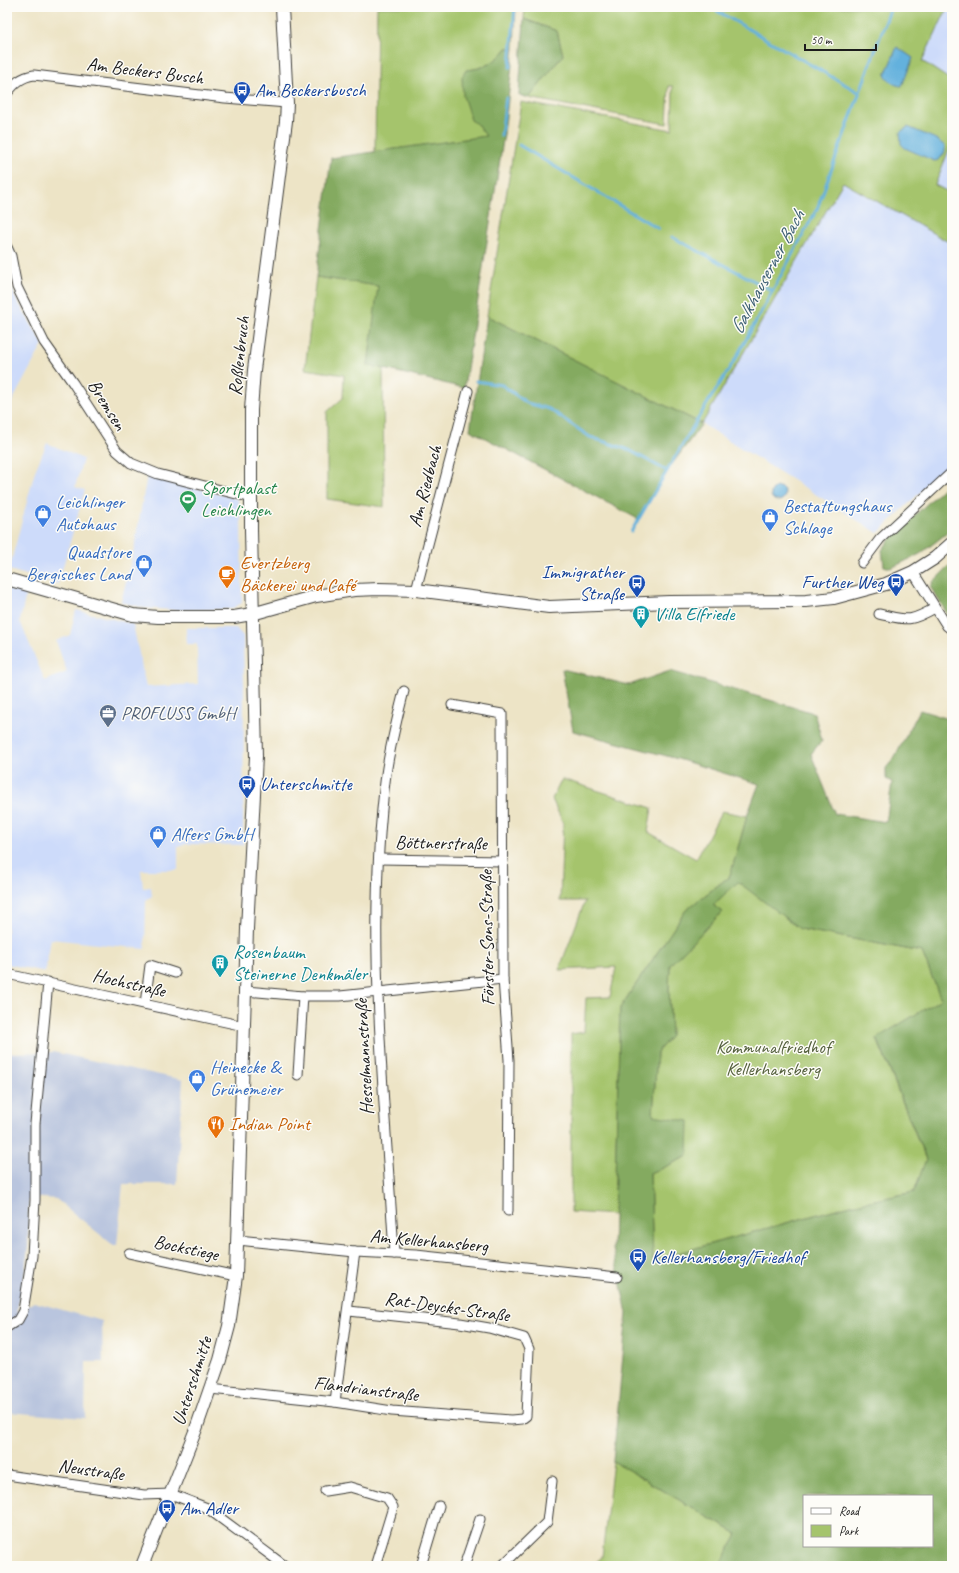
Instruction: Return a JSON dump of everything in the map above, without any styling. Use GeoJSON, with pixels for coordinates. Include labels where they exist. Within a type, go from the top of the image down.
{"type":"FeatureCollection","features":[{"type":"Feature","properties":{"kind":"main road","name":"Roßlenbruch"},"geometry":{"type":"LineString","coordinates":[[252,614],[251,410],[285,134],[287,103],[282,7]]}},
{"type":"Feature","properties":{"kind":"main road"},"geometry":{"type":"LineString","coordinates":[[7,579],[133,615],[158,617],[234,617],[252,614],[316,596],[354,590],[416,590],[549,607],[661,602],[806,601],[834,598],[886,584],[913,572],[935,558],[952,544]]}},
{"type":"Feature","properties":{"kind":"main road"},"geometry":{"type":"LineString","coordinates":[[236,1276],[245,991],[256,756],[252,614]]}},
{"type":"Feature","properties":{"kind":"main road","name":"Unterschmitte"},"geometry":{"type":"LineString","coordinates":[[142,1566],[171,1494],[220,1360],[229,1326],[236,1276]]}},
{"type":"Feature","properties":{"kind":"street","name":"Am Beckers Busch"},"geometry":{"type":"LineString","coordinates":[[7,93],[16,81],[25,76],[34,75],[225,98],[287,103]]}},
{"type":"Feature","properties":{"kind":"street","name":"Bremsen"},"geometry":{"type":"LineString","coordinates":[[7,247],[11,256],[17,287],[44,342],[73,383],[117,452],[139,467],[252,498]]}},
{"type":"Feature","properties":{"kind":"street","name":"Am Riedbach"},"geometry":{"type":"LineString","coordinates":[[416,590],[468,391]]}},
{"type":"Feature","properties":{"kind":"street"},"geometry":{"type":"LineString","coordinates":[[862,563],[880,539],[952,472]]}},
{"type":"Feature","properties":{"kind":"street"},"geometry":{"type":"LineString","coordinates":[[913,572],[934,608],[947,626],[952,630]]}},
{"type":"Feature","properties":{"kind":"street"},"geometry":{"type":"LineString","coordinates":[[879,614],[909,620],[918,618],[934,608]]}},
{"type":"Feature","properties":{"kind":"street","name":"Hesselmannstraße"},"geometry":{"type":"LineString","coordinates":[[394,1254],[378,992],[378,860],[386,773],[404,691]]}},
{"type":"Feature","properties":{"kind":"street","name":"Förster-Sons-Straße"},"geometry":{"type":"LineString","coordinates":[[452,705],[502,714],[503,979],[508,1036],[508,1211]]}},
{"type":"Feature","properties":{"kind":"street","name":"Böttnerstraße"},"geometry":{"type":"LineString","coordinates":[[378,860],[503,861]]}},
{"type":"Feature","properties":{"kind":"street"},"geometry":{"type":"LineString","coordinates":[[145,1004],[150,964],[175,973]]}},
{"type":"Feature","properties":{"kind":"street","name":"Hochstraße"},"geometry":{"type":"LineString","coordinates":[[7,974],[244,1026]]}},
{"type":"Feature","properties":{"kind":"street"},"geometry":{"type":"LineString","coordinates":[[245,991],[303,996],[340,996],[503,979]]}},
{"type":"Feature","properties":{"kind":"street"},"geometry":{"type":"LineString","coordinates":[[7,1327],[18,1320],[23,1311],[32,1256],[35,1200],[35,1124],[48,982]]}},
{"type":"Feature","properties":{"kind":"street"},"geometry":{"type":"LineString","coordinates":[[298,1075],[303,996]]}},
{"type":"Feature","properties":{"kind":"street","name":"Am Kellerhansberg"},"geometry":{"type":"LineString","coordinates":[[238,1240],[355,1252],[416,1255],[617,1276]]}},
{"type":"Feature","properties":{"kind":"street"},"geometry":{"type":"LineString","coordinates":[[335,1402],[349,1311],[355,1252]]}},
{"type":"Feature","properties":{"kind":"street","name":"Bockstiege"},"geometry":{"type":"LineString","coordinates":[[129,1253],[236,1276]]}},
{"type":"Feature","properties":{"kind":"street","name":"Rat-Deycks-Straße"},"geometry":{"type":"LineString","coordinates":[[349,1311],[460,1323],[489,1328],[524,1338],[529,1349],[526,1416],[518,1419]]}},
{"type":"Feature","properties":{"kind":"street","name":"Flandrianstraße"},"geometry":{"type":"LineString","coordinates":[[210,1388],[335,1402],[392,1411],[432,1415],[518,1419]]}},
{"type":"Feature","properties":{"kind":"street","name":"Neustraße"},"geometry":{"type":"LineString","coordinates":[[7,1476],[144,1494],[171,1494]]}},
{"type":"Feature","properties":{"kind":"street"},"geometry":{"type":"LineString","coordinates":[[502,1566],[547,1522],[552,1481]]}},
{"type":"Feature","properties":{"kind":"street"},"geometry":{"type":"LineString","coordinates":[[324,1490],[350,1488],[387,1498],[393,1507],[375,1566]]}},
{"type":"Feature","properties":{"kind":"street"},"geometry":{"type":"LineString","coordinates":[[171,1494],[207,1508],[285,1566]]}},
{"type":"Feature","properties":{"kind":"street"},"geometry":{"type":"LineString","coordinates":[[421,1566],[439,1506]]}},
{"type":"Feature","properties":{"kind":"street"},"geometry":{"type":"LineString","coordinates":[[464,1566],[480,1519]]}},
{"type":"Feature","properties":{"kind":"shaded area"},"geometry":{"type":"Polygon","coordinates":[[[948,7],[952,7],[952,81],[921,62],[948,7]]]}},
{"type":"Feature","properties":{"kind":"shaded area"},"geometry":{"type":"Polygon","coordinates":[[[952,142],[952,194],[935,185],[952,142]]]}},
{"type":"Feature","properties":{"kind":"shaded area"},"geometry":{"type":"Polygon","coordinates":[[[844,181],[952,244],[952,462],[878,533],[702,424],[844,181]]]}},
{"type":"Feature","properties":{"kind":"shaded area"},"geometry":{"type":"Polygon","coordinates":[[[7,267],[15,297],[43,344],[7,411],[7,267]]]}},
{"type":"Feature","properties":{"kind":"shaded area"},"geometry":{"type":"Polygon","coordinates":[[[47,443],[83,459],[75,487],[85,490],[58,584],[9,570],[35,471],[47,443]]]}},
{"type":"Feature","properties":{"kind":"shaded area"},"geometry":{"type":"Polygon","coordinates":[[[147,475],[238,499],[241,514],[242,603],[231,609],[173,610],[145,608],[121,602],[134,549],[147,475]]]}},
{"type":"Feature","properties":{"kind":"shaded area"},"geometry":{"type":"Polygon","coordinates":[[[7,589],[26,594],[20,621],[45,681],[67,672],[56,641],[70,635],[76,610],[133,624],[146,687],[198,684],[197,644],[186,644],[186,628],[236,628],[243,636],[243,845],[186,844],[178,847],[178,870],[141,870],[143,888],[151,887],[152,896],[146,900],[145,949],[51,939],[45,972],[7,964],[7,589]]]}},
{"type":"Feature","properties":{"kind":"shaded area"},"geometry":{"type":"Polygon","coordinates":[[[53,1052],[183,1080],[177,1184],[123,1184],[117,1245],[113,1245],[56,1199],[29,1197],[28,1247],[23,1286],[16,1313],[34,1302],[102,1321],[103,1362],[86,1362],[85,1418],[7,1412],[7,1053],[53,1052]]]}},
{"type":"Feature","properties":{"kind":"green space"},"geometry":{"type":"Polygon","coordinates":[[[377,7],[516,7],[514,48],[507,48],[499,57],[489,64],[479,68],[467,70],[471,120],[478,125],[487,136],[375,152],[377,7]]]}},
{"type":"Feature","properties":{"kind":"green space"},"geometry":{"type":"Polygon","coordinates":[[[525,7],[948,7],[922,61],[952,81],[952,142],[935,185],[952,194],[952,244],[843,182],[702,424],[487,316],[521,102],[672,130],[673,86],[669,86],[667,124],[529,98],[563,55],[557,31],[524,19],[525,7]]]}},
{"type":"Feature","properties":{"kind":"green space"},"geometry":{"type":"Polygon","coordinates":[[[524,19],[557,31],[563,55],[529,98],[519,95],[524,19]]]}},
{"type":"Feature","properties":{"kind":"green space"},"geometry":{"type":"Polygon","coordinates":[[[507,48],[514,48],[504,134],[464,388],[368,365],[378,286],[316,277],[331,158],[486,136],[478,125],[471,120],[463,96],[462,77],[466,70],[478,68],[494,61],[507,48]]]}},
{"type":"Feature","properties":{"kind":"green space"},"geometry":{"type":"Polygon","coordinates":[[[316,277],[379,286],[368,365],[383,369],[384,507],[327,499],[327,412],[343,398],[344,375],[305,369],[316,277]]]}},
{"type":"Feature","properties":{"kind":"green space"},"geometry":{"type":"Polygon","coordinates":[[[487,316],[702,424],[667,471],[638,519],[470,430],[487,316]]]}},
{"type":"Feature","properties":{"kind":"green space"},"geometry":{"type":"Polygon","coordinates":[[[952,480],[952,526],[947,533],[920,554],[891,568],[884,566],[882,550],[891,538],[952,480]]]}},
{"type":"Feature","properties":{"kind":"green space"},"geometry":{"type":"Polygon","coordinates":[[[952,563],[952,621],[931,588],[933,582],[952,563]]]}},
{"type":"Feature","properties":{"kind":"green space"},"geometry":{"type":"Polygon","coordinates":[[[562,669],[629,685],[670,671],[814,713],[822,740],[811,754],[835,814],[886,822],[892,782],[886,779],[886,768],[893,760],[920,710],[952,720],[952,1566],[719,1566],[737,1534],[613,1461],[627,1313],[613,1249],[620,1008],[686,910],[730,876],[747,816],[759,784],[678,759],[573,731],[562,669]],[[738,882],[713,905],[722,912],[670,965],[669,988],[671,1036],[657,1052],[653,1115],[689,1121],[688,1156],[650,1174],[653,1260],[851,1205],[914,1192],[926,1159],[877,1038],[941,999],[922,952],[800,929],[738,882]]]}},
{"type":"Feature","properties":{"kind":"green space"},"geometry":{"type":"Polygon","coordinates":[[[562,779],[652,808],[648,832],[696,859],[722,811],[747,816],[730,876],[686,910],[620,1008],[614,1215],[571,1212],[571,1034],[584,1032],[586,998],[610,997],[616,967],[559,970],[585,901],[560,901],[563,823],[552,799],[562,779]]]}},
{"type":"Feature","properties":{"kind":"green space","name":"Kommunalfriedhof Kellerhansberg"},"geometry":{"type":"Polygon","coordinates":[[[738,881],[800,929],[922,952],[941,999],[877,1039],[926,1160],[914,1192],[851,1205],[653,1260],[650,1174],[688,1156],[653,1115],[657,1052],[671,1036],[669,988],[670,965],[722,912],[713,905],[738,881]]]}},
{"type":"Feature","properties":{"kind":"green space"},"geometry":{"type":"Polygon","coordinates":[[[613,1461],[737,1534],[719,1566],[592,1566],[602,1557],[613,1461]]]}},
{"type":"Feature","properties":{"kind":"water"},"geometry":{"type":"Polygon","coordinates":[[[897,47],[913,58],[902,86],[892,83],[885,75],[897,47]]]}},
{"type":"Feature","properties":{"kind":"water"},"geometry":{"type":"Polygon","coordinates":[[[908,127],[936,139],[945,146],[945,152],[939,160],[934,161],[905,148],[901,144],[900,132],[908,127]]]}},
{"type":"Feature","properties":{"kind":"water"},"geometry":{"type":"Polygon","coordinates":[[[778,487],[783,489],[785,494],[783,499],[778,501],[773,499],[771,494],[773,489],[778,487]]]}},
{"type":"Feature","properties":{"kind":"waterway"},"geometry":{"type":"LineString","coordinates":[[510,67],[515,7]]}},
{"type":"Feature","properties":{"kind":"waterway"},"geometry":{"type":"LineString","coordinates":[[710,7],[860,93]]}},
{"type":"Feature","properties":{"kind":"waterway","name":"Galkhauserner Bach"},"geometry":{"type":"LineString","coordinates":[[631,532],[697,420],[736,358],[817,209],[891,7]]}},
{"type":"Feature","properties":{"kind":"waterway"},"geometry":{"type":"LineString","coordinates":[[501,136],[506,98]]}},
{"type":"Feature","properties":{"kind":"waterway"},"geometry":{"type":"LineString","coordinates":[[519,145],[659,229]]}},
{"type":"Feature","properties":{"kind":"waterway"},"geometry":{"type":"LineString","coordinates":[[672,237],[773,291]]}},
{"type":"Feature","properties":{"kind":"waterway"},"geometry":{"type":"LineString","coordinates":[[476,381],[502,385],[527,403],[549,409],[590,437],[629,450],[667,471]]}},
{"type":"Feature","properties":{"kind":"place","name":"Am Beckersbusch"},"geometry":{"type":"Point","coordinates":[242,105]}},
{"type":"Feature","properties":{"kind":"place","name":"Sportpalast Leichlingen"},"geometry":{"type":"Point","coordinates":[188,514]}},
{"type":"Feature","properties":{"kind":"place","name":"Leichlinger Autohaus"},"geometry":{"type":"Point","coordinates":[43,528]}},
{"type":"Feature","properties":{"kind":"place","name":"Bestattungshaus Schlage"},"geometry":{"type":"Point","coordinates":[770,532]}},
{"type":"Feature","properties":{"kind":"place","name":"Quadstore Bergisches Land"},"geometry":{"type":"Point","coordinates":[144,578]}},
{"type":"Feature","properties":{"kind":"place","name":"Evertzberg Bäckerei und Café"},"geometry":{"type":"Point","coordinates":[227,589]}},
{"type":"Feature","properties":{"kind":"place","name":"Further Weg"},"geometry":{"type":"Point","coordinates":[896,597]}},
{"type":"Feature","properties":{"kind":"place","name":"Immigrather Straße"},"geometry":{"type":"Point","coordinates":[637,598]}},
{"type":"Feature","properties":{"kind":"place","name":"Villa Elfriede"},"geometry":{"type":"Point","coordinates":[641,629]}},
{"type":"Feature","properties":{"kind":"place","name":"PROFLUSS GmbH"},"geometry":{"type":"Point","coordinates":[108,728]}},
{"type":"Feature","properties":{"kind":"place","name":"Unterschmitte"},"geometry":{"type":"Point","coordinates":[247,799]}},
{"type":"Feature","properties":{"kind":"place","name":"Alfers GmbH"},"geometry":{"type":"Point","coordinates":[158,849]}},
{"type":"Feature","properties":{"kind":"place","name":"Rosenbaum Steinerne Denkmäler"},"geometry":{"type":"Point","coordinates":[220,978]}},
{"type":"Feature","properties":{"kind":"place","name":"Heinecke & Grünemeier"},"geometry":{"type":"Point","coordinates":[197,1093]}},
{"type":"Feature","properties":{"kind":"place","name":"Indian Point"},"geometry":{"type":"Point","coordinates":[216,1139]}},
{"type":"Feature","properties":{"kind":"place","name":"Kellerhansberg/Friedhof"},"geometry":{"type":"Point","coordinates":[638,1272]}},
{"type":"Feature","properties":{"kind":"place","name":"Am Adler"},"geometry":{"type":"Point","coordinates":[167,1523]}}]}
